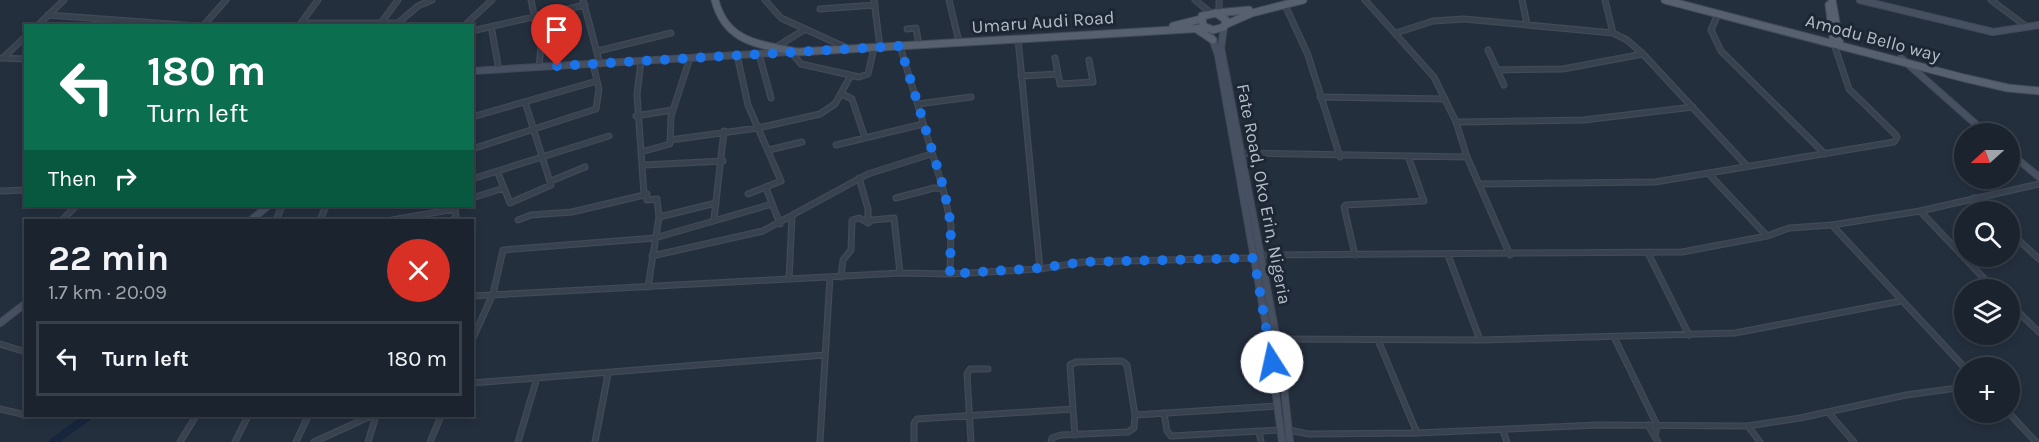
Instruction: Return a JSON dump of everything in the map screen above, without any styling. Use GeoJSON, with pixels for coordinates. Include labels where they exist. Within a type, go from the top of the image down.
{"type":"FeatureCollection","features":[{"type":"Feature","properties":{"kind":"main road","name":"Umaru Audi Road"},"geometry":{"type":"LineString","coordinates":[[715,0],[719,20],[727,30],[794,52],[1164,28]]}},
{"type":"Feature","properties":{"kind":"main road"},"geometry":{"type":"LineString","coordinates":[[1164,28],[1215,13],[1250,10],[1303,0]]}},
{"type":"Feature","properties":{"kind":"main road","name":"Amodu Bello way"},"geometry":{"type":"LineString","coordinates":[[1665,0],[2008,88],[2039,88]]}},
{"type":"Feature","properties":{"kind":"main road","name":"Amodu Bello way"},"geometry":{"type":"LineString","coordinates":[[1677,0],[1836,43]]}},
{"type":"Feature","properties":{"kind":"main road"},"geometry":{"type":"LineString","coordinates":[[1830,0],[1836,43]]}},
{"type":"Feature","properties":{"kind":"main road"},"geometry":{"type":"LineString","coordinates":[[1164,28],[1217,30],[1243,16],[1287,2]]}},
{"type":"Feature","properties":{"kind":"main road"},"geometry":{"type":"LineString","coordinates":[[1215,13],[1225,17],[1226,26]]}},
{"type":"Feature","properties":{"kind":"main road"},"geometry":{"type":"LineString","coordinates":[[1202,18],[1206,28]]}},
{"type":"Feature","properties":{"kind":"main road"},"geometry":{"type":"LineString","coordinates":[[1196,29],[1213,40]]}},
{"type":"Feature","properties":{"kind":"street"},"geometry":{"type":"LineString","coordinates":[[39,24],[64,0]]}},
{"type":"Feature","properties":{"kind":"street"},"geometry":{"type":"LineString","coordinates":[[205,24],[226,0]]}},
{"type":"Feature","properties":{"kind":"street"},"geometry":{"type":"LineString","coordinates":[[301,24],[318,0]]}},
{"type":"Feature","properties":{"kind":"street"},"geometry":{"type":"LineString","coordinates":[[381,23],[398,0]]}},
{"type":"Feature","properties":{"kind":"street"},"geometry":{"type":"LineString","coordinates":[[301,24],[403,21],[418,6],[432,0]]}},
{"type":"Feature","properties":{"kind":"street"},"geometry":{"type":"LineString","coordinates":[[466,24],[492,0]]}},
{"type":"Feature","properties":{"kind":"street"},"geometry":{"type":"LineString","coordinates":[[531,0],[541,46],[539,68]]}},
{"type":"Feature","properties":{"kind":"street"},"geometry":{"type":"LineString","coordinates":[[765,0],[781,18],[804,30],[838,41],[849,50]]}},
{"type":"Feature","properties":{"kind":"street"},"geometry":{"type":"LineString","coordinates":[[949,0],[959,42]]}},
{"type":"Feature","properties":{"kind":"street"},"geometry":{"type":"LineString","coordinates":[[1195,1],[1215,13],[1219,0]]}},
{"type":"Feature","properties":{"kind":"street"},"geometry":{"type":"LineString","coordinates":[[1365,0],[1434,77],[1456,122],[1467,157],[1510,255]]}},
{"type":"Feature","properties":{"kind":"street"},"geometry":{"type":"LineString","coordinates":[[1522,0],[1527,24]]}},
{"type":"Feature","properties":{"kind":"street"},"geometry":{"type":"LineString","coordinates":[[1605,0],[1613,33]]}},
{"type":"Feature","properties":{"kind":"street"},"geometry":{"type":"LineString","coordinates":[[1860,0],[1987,31],[2039,25]]}},
{"type":"Feature","properties":{"kind":"street"},"geometry":{"type":"LineString","coordinates":[[1991,0],[2027,27]]}},
{"type":"Feature","properties":{"kind":"street"},"geometry":{"type":"LineString","coordinates":[[1195,1],[1202,18]]}},
{"type":"Feature","properties":{"kind":"street"},"geometry":{"type":"LineString","coordinates":[[474,71],[794,52],[801,64],[850,76],[859,77],[868,74],[877,47],[874,2],[820,9]]}},
{"type":"Feature","properties":{"kind":"street"},"geometry":{"type":"LineString","coordinates":[[1287,2],[1308,55],[1340,157]]}},
{"type":"Feature","properties":{"kind":"street"},"geometry":{"type":"LineString","coordinates":[[474,32],[584,3],[600,64]]}},
{"type":"Feature","properties":{"kind":"street"},"geometry":{"type":"LineString","coordinates":[[1718,14],[1712,30],[1721,51],[1825,154]]}},
{"type":"Feature","properties":{"kind":"street"},"geometry":{"type":"LineString","coordinates":[[48,15],[170,24]]}},
{"type":"Feature","properties":{"kind":"street"},"geometry":{"type":"LineString","coordinates":[[1396,33],[1418,25],[1449,19],[1613,33],[1627,40],[1643,54],[1747,165]]}},
{"type":"Feature","properties":{"kind":"street"},"geometry":{"type":"LineString","coordinates":[[1221,57],[1221,41],[1226,26]]}},
{"type":"Feature","properties":{"kind":"street"},"geometry":{"type":"LineString","coordinates":[[907,29],[916,28],[919,45]]}},
{"type":"Feature","properties":{"kind":"street"},"geometry":{"type":"LineString","coordinates":[[1206,28],[1221,57]]}},
{"type":"Feature","properties":{"kind":"street"},"geometry":{"type":"LineString","coordinates":[[776,47],[804,30]]}},
{"type":"Feature","properties":{"kind":"street"},"geometry":{"type":"LineString","coordinates":[[492,31],[499,70]]}},
{"type":"Feature","properties":{"kind":"street"},"geometry":{"type":"LineString","coordinates":[[598,51],[671,33]]}},
{"type":"Feature","properties":{"kind":"street"},"geometry":{"type":"LineString","coordinates":[[2,56],[24,38]]}},
{"type":"Feature","properties":{"kind":"street"},"geometry":{"type":"LineString","coordinates":[[1018,38],[1040,268]]}},
{"type":"Feature","properties":{"kind":"street"},"geometry":{"type":"LineString","coordinates":[[1479,184],[1636,183],[1890,143],[1897,137],[1849,89],[1836,43]]}},
{"type":"Feature","properties":{"kind":"street"},"geometry":{"type":"LineString","coordinates":[[900,46],[931,154],[944,189],[951,225],[950,274]]}},
{"type":"Feature","properties":{"kind":"street"},"geometry":{"type":"LineString","coordinates":[[1488,50],[1504,85]]}},
{"type":"Feature","properties":{"kind":"street"},"geometry":{"type":"LineString","coordinates":[[759,54],[766,87],[771,98]]}},
{"type":"Feature","properties":{"kind":"street"},"geometry":{"type":"LineString","coordinates":[[1497,70],[1563,69],[1643,54]]}},
{"type":"Feature","properties":{"kind":"street"},"geometry":{"type":"LineString","coordinates":[[737,55],[745,103],[769,150],[781,181],[748,194]]}},
{"type":"Feature","properties":{"kind":"street"},"geometry":{"type":"LineString","coordinates":[[2,56],[24,57]]}},
{"type":"Feature","properties":{"kind":"street","name":"Fate Road, Oko Erin, Nigeria"},"geometry":{"type":"LineString","coordinates":[[1221,57],[1257,257],[1282,442]]}},
{"type":"Feature","properties":{"kind":"street","name":"Fate Road, Oko Erin, Nigeria"},"geometry":{"type":"LineString","coordinates":[[1221,57],[1257,257],[1277,338],[1290,442]]}},
{"type":"Feature","properties":{"kind":"street"},"geometry":{"type":"LineString","coordinates":[[670,140],[672,110],[690,58]]}},
{"type":"Feature","properties":{"kind":"street"},"geometry":{"type":"LineString","coordinates":[[1055,58],[1060,84],[1093,82],[1089,60]]}},
{"type":"Feature","properties":{"kind":"street"},"geometry":{"type":"LineString","coordinates":[[1902,60],[1974,123]]}},
{"type":"Feature","properties":{"kind":"street"},"geometry":{"type":"LineString","coordinates":[[641,61],[635,82],[636,116],[644,165],[644,195]]}},
{"type":"Feature","properties":{"kind":"street"},"geometry":{"type":"LineString","coordinates":[[474,148],[596,109],[599,99],[592,64]]}},
{"type":"Feature","properties":{"kind":"street"},"geometry":{"type":"LineString","coordinates":[[1021,76],[1058,74]]}},
{"type":"Feature","properties":{"kind":"street"},"geometry":{"type":"LineString","coordinates":[[641,152],[663,147],[670,140],[758,128],[825,113],[843,94],[850,76]]}},
{"type":"Feature","properties":{"kind":"street"},"geometry":{"type":"LineString","coordinates":[[474,116],[597,81]]}},
{"type":"Feature","properties":{"kind":"street"},"geometry":{"type":"LineString","coordinates":[[843,94],[852,99],[865,138]]}},
{"type":"Feature","properties":{"kind":"street"},"geometry":{"type":"LineString","coordinates":[[918,104],[971,97]]}},
{"type":"Feature","properties":{"kind":"street"},"geometry":{"type":"LineString","coordinates":[[1320,97],[1445,99]]}},
{"type":"Feature","properties":{"kind":"street"},"geometry":{"type":"LineString","coordinates":[[525,102],[551,181]]}},
{"type":"Feature","properties":{"kind":"street"},"geometry":{"type":"LineString","coordinates":[[1456,122],[1584,120],[1693,107]]}},
{"type":"Feature","properties":{"kind":"street"},"geometry":{"type":"LineString","coordinates":[[636,116],[672,110]]}},
{"type":"Feature","properties":{"kind":"street"},"geometry":{"type":"LineString","coordinates":[[836,146],[923,124]]}},
{"type":"Feature","properties":{"kind":"street"},"geometry":{"type":"LineString","coordinates":[[714,219],[716,186],[723,161],[724,131]]}},
{"type":"Feature","properties":{"kind":"street"},"geometry":{"type":"LineString","coordinates":[[474,179],[498,173],[609,136]]}},
{"type":"Feature","properties":{"kind":"street"},"geometry":{"type":"LineString","coordinates":[[769,150],[801,142]]}},
{"type":"Feature","properties":{"kind":"street"},"geometry":{"type":"LineString","coordinates":[[1240,153],[1340,157],[1467,157]]}},
{"type":"Feature","properties":{"kind":"street"},"geometry":{"type":"LineString","coordinates":[[652,256],[763,231],[780,224],[859,178],[931,154]]}},
{"type":"Feature","properties":{"kind":"street"},"geometry":{"type":"LineString","coordinates":[[1355,255],[1344,207],[1346,205],[1422,203],[1424,201],[1408,156]]}},
{"type":"Feature","properties":{"kind":"street"},"geometry":{"type":"LineString","coordinates":[[644,165],[723,161]]}},
{"type":"Feature","properties":{"kind":"street"},"geometry":{"type":"LineString","coordinates":[[2020,161],[2039,177]]}},
{"type":"Feature","properties":{"kind":"street"},"geometry":{"type":"LineString","coordinates":[[498,173],[510,203],[548,188],[551,181],[585,167]]}},
{"type":"Feature","properties":{"kind":"street"},"geometry":{"type":"LineString","coordinates":[[1708,173],[1767,236]]}},
{"type":"Feature","properties":{"kind":"street"},"geometry":{"type":"LineString","coordinates":[[859,178],[868,209],[868,223]]}},
{"type":"Feature","properties":{"kind":"street"},"geometry":{"type":"LineString","coordinates":[[474,296],[900,273],[950,274],[1040,268],[1083,262],[1355,255],[1682,252],[1767,236],[1789,228],[1832,225],[1920,211],[2039,184]]}},
{"type":"Feature","properties":{"kind":"street"},"geometry":{"type":"LineString","coordinates":[[474,197],[504,188]]}},
{"type":"Feature","properties":{"kind":"street"},"geometry":{"type":"LineString","coordinates":[[766,188],[780,224]]}},
{"type":"Feature","properties":{"kind":"street"},"geometry":{"type":"LineString","coordinates":[[896,198],[934,188],[944,189]]}},
{"type":"Feature","properties":{"kind":"street"},"geometry":{"type":"LineString","coordinates":[[0,191],[24,190]]}},
{"type":"Feature","properties":{"kind":"street"},"geometry":{"type":"LineString","coordinates":[[518,220],[531,216],[572,212],[647,194],[647,200],[657,199],[659,217],[648,287]]}},
{"type":"Feature","properties":{"kind":"street"},"geometry":{"type":"LineString","coordinates":[[1974,198],[1977,201]]}},
{"type":"Feature","properties":{"kind":"street"},"geometry":{"type":"LineString","coordinates":[[659,217],[716,203]]}},
{"type":"Feature","properties":{"kind":"street"},"geometry":{"type":"LineString","coordinates":[[474,336],[493,296],[502,250],[655,238],[772,204]]}},
{"type":"Feature","properties":{"kind":"street"},"geometry":{"type":"LineString","coordinates":[[63,219],[75,207]]}},
{"type":"Feature","properties":{"kind":"street"},"geometry":{"type":"LineString","coordinates":[[252,219],[267,207]]}},
{"type":"Feature","properties":{"kind":"street"},"geometry":{"type":"LineString","coordinates":[[397,219],[456,207]]}},
{"type":"Feature","properties":{"kind":"street"},"geometry":{"type":"LineString","coordinates":[[1920,211],[1985,279]]}},
{"type":"Feature","properties":{"kind":"street"},"geometry":{"type":"LineString","coordinates":[[789,279],[792,217]]}},
{"type":"Feature","properties":{"kind":"street"},"geometry":{"type":"LineString","coordinates":[[841,277],[843,260],[851,250],[852,220],[859,218],[868,223]]}},
{"type":"Feature","properties":{"kind":"street"},"geometry":{"type":"LineString","coordinates":[[868,223],[872,220],[894,218],[900,273]]}},
{"type":"Feature","properties":{"kind":"street"},"geometry":{"type":"LineString","coordinates":[[1832,225],[1954,357]]}},
{"type":"Feature","properties":{"kind":"street"},"geometry":{"type":"LineString","coordinates":[[2020,241],[2039,259]]}},
{"type":"Feature","properties":{"kind":"street"},"geometry":{"type":"LineString","coordinates":[[1648,253],[1689,335]]}},
{"type":"Feature","properties":{"kind":"street"},"geometry":{"type":"LineString","coordinates":[[1448,255],[1480,340]]}},
{"type":"Feature","properties":{"kind":"street"},"geometry":{"type":"LineString","coordinates":[[820,442],[830,277]]}},
{"type":"Feature","properties":{"kind":"street"},"geometry":{"type":"LineString","coordinates":[[1268,339],[1480,340],[1735,333],[1901,301]]}},
{"type":"Feature","properties":{"kind":"street"},"geometry":{"type":"LineString","coordinates":[[0,323],[24,305]]}},
{"type":"Feature","properties":{"kind":"street"},"geometry":{"type":"LineString","coordinates":[[2020,314],[2039,332]]}},
{"type":"Feature","properties":{"kind":"street"},"geometry":{"type":"LineString","coordinates":[[1614,338],[1658,424],[1656,439]]}},
{"type":"Feature","properties":{"kind":"street"},"geometry":{"type":"LineString","coordinates":[[1378,340],[1417,433]]}},
{"type":"Feature","properties":{"kind":"street"},"geometry":{"type":"LineString","coordinates":[[0,344],[24,351]]}},
{"type":"Feature","properties":{"kind":"street"},"geometry":{"type":"LineString","coordinates":[[474,383],[825,355]]}},
{"type":"Feature","properties":{"kind":"street"},"geometry":{"type":"LineString","coordinates":[[1051,442],[1055,436],[1075,435],[1128,432],[1134,428],[1135,415],[1127,366],[1122,361],[1076,362],[1070,365],[1075,435]]}},
{"type":"Feature","properties":{"kind":"street"},"geometry":{"type":"LineString","coordinates":[[971,442],[967,371],[988,369]]}},
{"type":"Feature","properties":{"kind":"street"},"geometry":{"type":"LineString","coordinates":[[596,442],[608,374]]}},
{"type":"Feature","properties":{"kind":"street"},"geometry":{"type":"LineString","coordinates":[[518,442],[537,378]]}},
{"type":"Feature","properties":{"kind":"street"},"geometry":{"type":"LineString","coordinates":[[1289,430],[1308,434],[1503,431],[1658,424],[1748,426],[1906,395],[1954,388]]}},
{"type":"Feature","properties":{"kind":"street"},"geometry":{"type":"LineString","coordinates":[[1135,415],[1278,406]]}},
{"type":"Feature","properties":{"kind":"street"},"geometry":{"type":"LineString","coordinates":[[0,409],[24,415]]}},
{"type":"Feature","properties":{"kind":"street"},"geometry":{"type":"LineString","coordinates":[[914,442],[914,423],[917,419],[1073,409]]}},
{"type":"Feature","properties":{"kind":"street"},"geometry":{"type":"LineString","coordinates":[[1828,412],[1854,442]]}},
{"type":"Feature","properties":{"kind":"street"},"geometry":{"type":"LineString","coordinates":[[1164,413],[1167,431],[1171,436],[1281,430]]}},
{"type":"Feature","properties":{"kind":"street"},"geometry":{"type":"LineString","coordinates":[[180,442],[195,417]]}},
{"type":"Feature","properties":{"kind":"street"},"geometry":{"type":"LineString","coordinates":[[235,442],[248,417]]}},
{"type":"Feature","properties":{"kind":"street"},"geometry":{"type":"LineString","coordinates":[[296,442],[308,417]]}},
{"type":"Feature","properties":{"kind":"street"},"geometry":{"type":"LineString","coordinates":[[314,442],[369,417]]}},
{"type":"Feature","properties":{"kind":"street"},"geometry":{"type":"LineString","coordinates":[[368,442],[376,417]]}},
{"type":"Feature","properties":{"kind":"street"},"geometry":{"type":"LineString","coordinates":[[430,442],[441,417]]}},
{"type":"Feature","properties":{"kind":"street"},"geometry":{"type":"LineString","coordinates":[[2018,423],[2036,442]]}},
{"type":"Feature","properties":{"kind":"street"},"geometry":{"type":"LineString","coordinates":[[1648,425],[1656,439]]}},
{"type":"Feature","properties":{"kind":"street"},"geometry":{"type":"LineString","coordinates":[[1748,426],[1760,442]]}},
{"type":"Feature","properties":{"kind":"street"},"geometry":{"type":"LineString","coordinates":[[1259,431],[1261,442]]}},
{"type":"Feature","properties":{"kind":"street"},"geometry":{"type":"LineString","coordinates":[[1503,431],[1508,442]]}},
{"type":"Feature","properties":{"kind":"waterway"},"geometry":{"type":"LineString","coordinates":[[53,442],[88,417]]}},
{"type":"Feature","properties":{"kind":"route"},"geometry":{"type":"LineString","coordinates":[[557,66],[900,46],[931,154],[944,189],[951,225],[950,274],[1040,268],[1083,262],[1254,258],[1272,362]]}}]}
